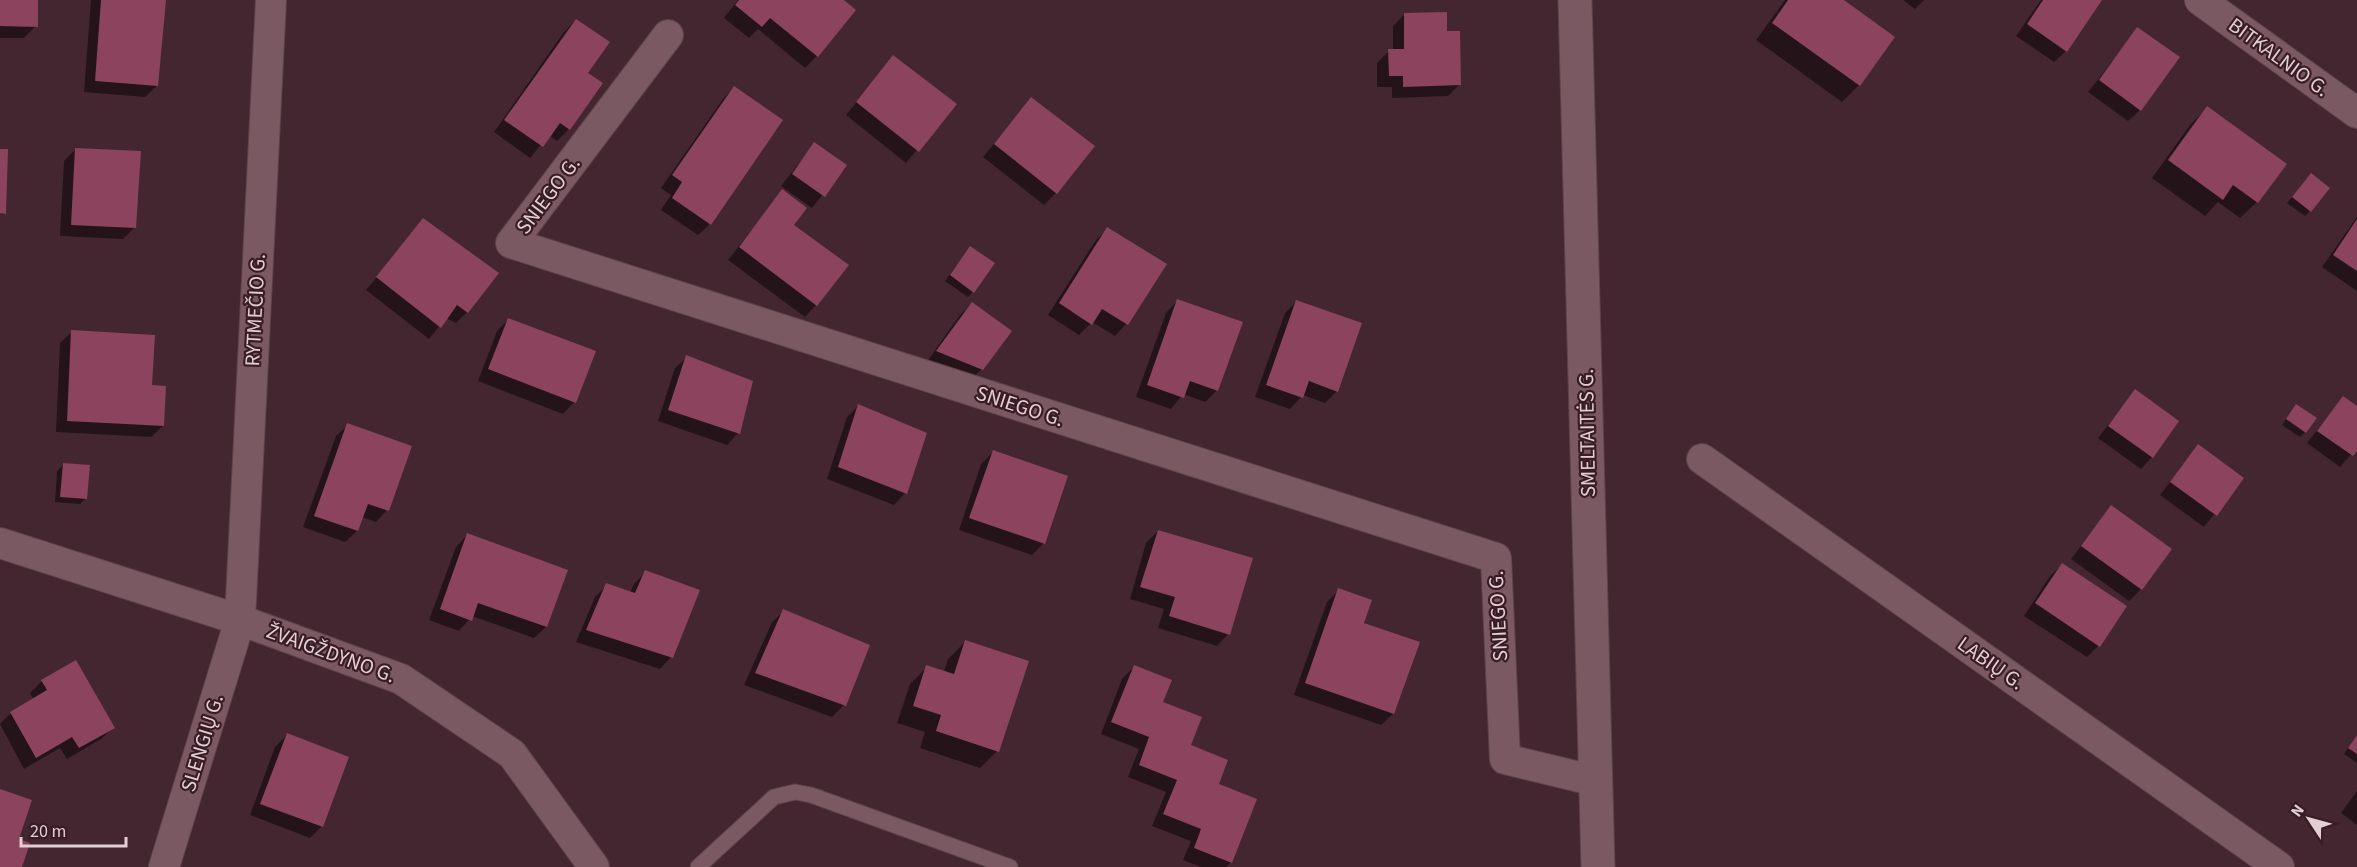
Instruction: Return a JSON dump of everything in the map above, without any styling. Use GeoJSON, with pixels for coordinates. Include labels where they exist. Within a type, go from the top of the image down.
{"type":"FeatureCollection","features":[{"type":"Feature","properties":{"kind":"main road","name":"SMELTAITĖS G."},"geometry":{"type":"LineString","coordinates":[[1575,0],[1598,867]]}},
{"type":"Feature","properties":{"kind":"street","name":"RYTMEČIO G."},"geometry":{"type":"LineString","coordinates":[[240,620],[271,0]]}},
{"type":"Feature","properties":{"kind":"street","name":"BITKALNIO G."},"geometry":{"type":"LineString","coordinates":[[2200,0],[2357,113]]}},
{"type":"Feature","properties":{"kind":"street","name":"SNIEGO G."},"geometry":{"type":"LineString","coordinates":[[668,35],[512,243],[1496,558],[1505,759],[1596,781]]}},
{"type":"Feature","properties":{"kind":"street","name":"LABIŲ G."},"geometry":{"type":"LineString","coordinates":[[1702,459],[2279,867]]}},
{"type":"Feature","properties":{"kind":"street","name":"ŽVAIGŽDYNO G."},"geometry":{"type":"LineString","coordinates":[[0,543],[240,620],[401,679],[512,754],[594,867]]}},
{"type":"Feature","properties":{"kind":"street","name":"SLENGIŲ G."},"geometry":{"type":"LineString","coordinates":[[164,867],[240,620]]}},
{"type":"Feature","properties":{"kind":"lane"},"geometry":{"type":"LineString","coordinates":[[698,867],[774,797],[795,792],[810,795],[1010,867]]}},
{"type":"Feature","properties":{"kind":"building"},"geometry":{"type":"Polygon","coordinates":[[[0,0],[38,0],[38,27],[0,26],[0,0]]]}},
{"type":"Feature","properties":{"kind":"building"},"geometry":{"type":"Polygon","coordinates":[[[101,0],[166,0],[158,86],[95,81],[101,0]]]}},
{"type":"Feature","properties":{"kind":"building"},"geometry":{"type":"Polygon","coordinates":[[[739,0],[844,0],[856,10],[818,57],[770,18],[762,27],[735,5],[739,0]]]}},
{"type":"Feature","properties":{"kind":"building"},"geometry":{"type":"Polygon","coordinates":[[[1788,0],[1844,0],[1895,37],[1860,86],[1772,23],[1788,0]]]}},
{"type":"Feature","properties":{"kind":"building"},"geometry":{"type":"Polygon","coordinates":[[[2043,0],[2102,0],[2067,52],[2027,24],[2043,0]]]}},
{"type":"Feature","properties":{"kind":"building"},"geometry":{"type":"Polygon","coordinates":[[[1447,12],[1447,31],[1460,31],[1461,85],[1403,87],[1403,76],[1389,76],[1388,49],[1404,49],[1404,13],[1447,12]]]}},
{"type":"Feature","properties":{"kind":"building"},"geometry":{"type":"Polygon","coordinates":[[[576,19],[610,42],[588,73],[603,83],[570,130],[560,123],[543,147],[504,120],[576,19]]]}},
{"type":"Feature","properties":{"kind":"building"},"geometry":{"type":"Polygon","coordinates":[[[2137,27],[2180,57],[2141,111],[2099,80],[2137,27]]]}},
{"type":"Feature","properties":{"kind":"building"},"geometry":{"type":"Polygon","coordinates":[[[893,55],[957,104],[919,152],[856,102],[893,55]]]}},
{"type":"Feature","properties":{"kind":"building"},"geometry":{"type":"Polygon","coordinates":[[[734,86],[783,120],[711,225],[672,198],[682,182],[672,175],[734,86]]]}},
{"type":"Feature","properties":{"kind":"building"},"geometry":{"type":"Polygon","coordinates":[[[1031,97],[1095,146],[1057,194],[994,144],[1031,97]]]}},
{"type":"Feature","properties":{"kind":"building"},"geometry":{"type":"Polygon","coordinates":[[[2207,106],[2287,164],[2258,203],[2233,185],[2223,200],[2168,160],[2207,106]]]}},
{"type":"Feature","properties":{"kind":"building"},"geometry":{"type":"Polygon","coordinates":[[[814,142],[847,165],[825,197],[792,174],[814,142]]]}},
{"type":"Feature","properties":{"kind":"building"},"geometry":{"type":"Polygon","coordinates":[[[75,148],[141,151],[136,228],[71,225],[75,148]]]}},
{"type":"Feature","properties":{"kind":"building"},"geometry":{"type":"Polygon","coordinates":[[[0,149],[8,149],[6,214],[0,213],[0,149]]]}},
{"type":"Feature","properties":{"kind":"building"},"geometry":{"type":"Polygon","coordinates":[[[2311,173],[2330,188],[2311,212],[2292,197],[2311,173]]]}},
{"type":"Feature","properties":{"kind":"building"},"geometry":{"type":"Polygon","coordinates":[[[782,189],[807,208],[794,225],[849,265],[817,306],[739,247],[782,189]]]}},
{"type":"Feature","properties":{"kind":"building"},"geometry":{"type":"Polygon","coordinates":[[[423,218],[499,273],[468,313],[457,305],[441,328],[376,277],[423,218]]]}},
{"type":"Feature","properties":{"kind":"building"},"geometry":{"type":"Polygon","coordinates":[[[2357,219],[2357,271],[2333,255],[2357,219]]]}},
{"type":"Feature","properties":{"kind":"building"},"geometry":{"type":"Polygon","coordinates":[[[1107,227],[1167,264],[1128,325],[1102,309],[1092,325],[1059,303],[1107,227]]]}},
{"type":"Feature","properties":{"kind":"building"},"geometry":{"type":"Polygon","coordinates":[[[970,246],[995,263],[974,293],[950,275],[970,246]]]}},
{"type":"Feature","properties":{"kind":"building"},"geometry":{"type":"Polygon","coordinates":[[[1177,299],[1243,322],[1218,391],[1190,381],[1184,398],[1147,385],[1177,299]]]}},
{"type":"Feature","properties":{"kind":"building"},"geometry":{"type":"Polygon","coordinates":[[[1296,300],[1362,323],[1338,392],[1309,381],[1303,398],[1266,385],[1296,300]]]}},
{"type":"Feature","properties":{"kind":"building"},"geometry":{"type":"Polygon","coordinates":[[[972,302],[1012,331],[983,370],[936,351],[972,302]]]}},
{"type":"Feature","properties":{"kind":"building"},"geometry":{"type":"Polygon","coordinates":[[[508,318],[596,351],[576,403],[488,369],[508,318]]]}},
{"type":"Feature","properties":{"kind":"building"},"geometry":{"type":"Polygon","coordinates":[[[71,330],[155,335],[152,385],[166,386],[164,426],[67,421],[71,330]]]}},
{"type":"Feature","properties":{"kind":"building"},"geometry":{"type":"Polygon","coordinates":[[[686,355],[753,381],[740,434],[668,410],[686,355]]]}},
{"type":"Feature","properties":{"kind":"building"},"geometry":{"type":"Polygon","coordinates":[[[2135,389],[2179,421],[2153,458],[2108,426],[2135,389]]]}},
{"type":"Feature","properties":{"kind":"building"},"geometry":{"type":"Polygon","coordinates":[[[2343,396],[2357,406],[2357,451],[2353,456],[2317,431],[2343,396]]]}},
{"type":"Feature","properties":{"kind":"building"},"geometry":{"type":"Polygon","coordinates":[[[858,404],[927,433],[907,494],[838,467],[858,404]]]}},
{"type":"Feature","properties":{"kind":"building"},"geometry":{"type":"Polygon","coordinates":[[[2296,404],[2317,418],[2306,433],[2286,419],[2296,404]]]}},
{"type":"Feature","properties":{"kind":"building"},"geometry":{"type":"Polygon","coordinates":[[[347,423],[412,446],[389,511],[368,504],[358,531],[314,516],[347,423]]]}},
{"type":"Feature","properties":{"kind":"building"},"geometry":{"type":"Polygon","coordinates":[[[2198,444],[2244,478],[2217,516],[2170,482],[2198,444]]]}},
{"type":"Feature","properties":{"kind":"building"},"geometry":{"type":"Polygon","coordinates":[[[993,450],[1068,476],[1045,544],[969,518],[993,450]]]}},
{"type":"Feature","properties":{"kind":"building"},"geometry":{"type":"Polygon","coordinates":[[[63,463],[90,465],[87,499],[60,497],[63,463]]]}},
{"type":"Feature","properties":{"kind":"building"},"geometry":{"type":"Polygon","coordinates":[[[2111,505],[2172,549],[2142,590],[2081,546],[2111,505]]]}},
{"type":"Feature","properties":{"kind":"building"},"geometry":{"type":"Polygon","coordinates":[[[1158,530],[1253,558],[1230,635],[1169,616],[1175,597],[1140,587],[1158,530]]]}},
{"type":"Feature","properties":{"kind":"building"},"geometry":{"type":"Polygon","coordinates":[[[467,533],[568,570],[547,627],[478,603],[472,621],[440,609],[467,533]]]}},
{"type":"Feature","properties":{"kind":"building"},"geometry":{"type":"Polygon","coordinates":[[[2062,563],[2127,606],[2100,647],[2035,603],[2062,563]]]}},
{"type":"Feature","properties":{"kind":"building"},"geometry":{"type":"Polygon","coordinates":[[[645,570],[700,590],[673,658],[586,630],[606,583],[635,593],[645,570]]]}},
{"type":"Feature","properties":{"kind":"building"},"geometry":{"type":"Polygon","coordinates":[[[1338,588],[1372,600],[1364,623],[1420,642],[1394,714],[1305,683],[1338,588]]]}},
{"type":"Feature","properties":{"kind":"building"},"geometry":{"type":"Polygon","coordinates":[[[783,609],[870,645],[846,706],[755,673],[783,609]]]}},
{"type":"Feature","properties":{"kind":"building"},"geometry":{"type":"Polygon","coordinates":[[[965,640],[1029,661],[999,752],[936,731],[941,715],[913,706],[926,665],[954,674],[965,640]]]}},
{"type":"Feature","properties":{"kind":"building"},"geometry":{"type":"Polygon","coordinates":[[[76,660],[115,728],[79,748],[72,737],[36,758],[10,712],[47,690],[41,680],[76,660]]]}},
{"type":"Feature","properties":{"kind":"building"},"geometry":{"type":"Polygon","coordinates":[[[1134,665],[1172,680],[1163,702],[1202,717],[1191,745],[1228,760],[1219,784],[1257,799],[1232,863],[1194,848],[1201,829],[1163,814],[1177,780],[1139,765],[1149,737],[1111,722],[1134,665]]]}},
{"type":"Feature","properties":{"kind":"building"},"geometry":{"type":"Polygon","coordinates":[[[287,733],[349,757],[323,827],[260,804],[287,733]]]}},
{"type":"Feature","properties":{"kind":"building"},"geometry":{"type":"Polygon","coordinates":[[[2357,735],[2357,754],[2348,748],[2357,735]]]}},
{"type":"Feature","properties":{"kind":"building"},"geometry":{"type":"Polygon","coordinates":[[[0,789],[32,800],[19,839],[30,843],[22,867],[0,867],[0,789]]]}}]}
